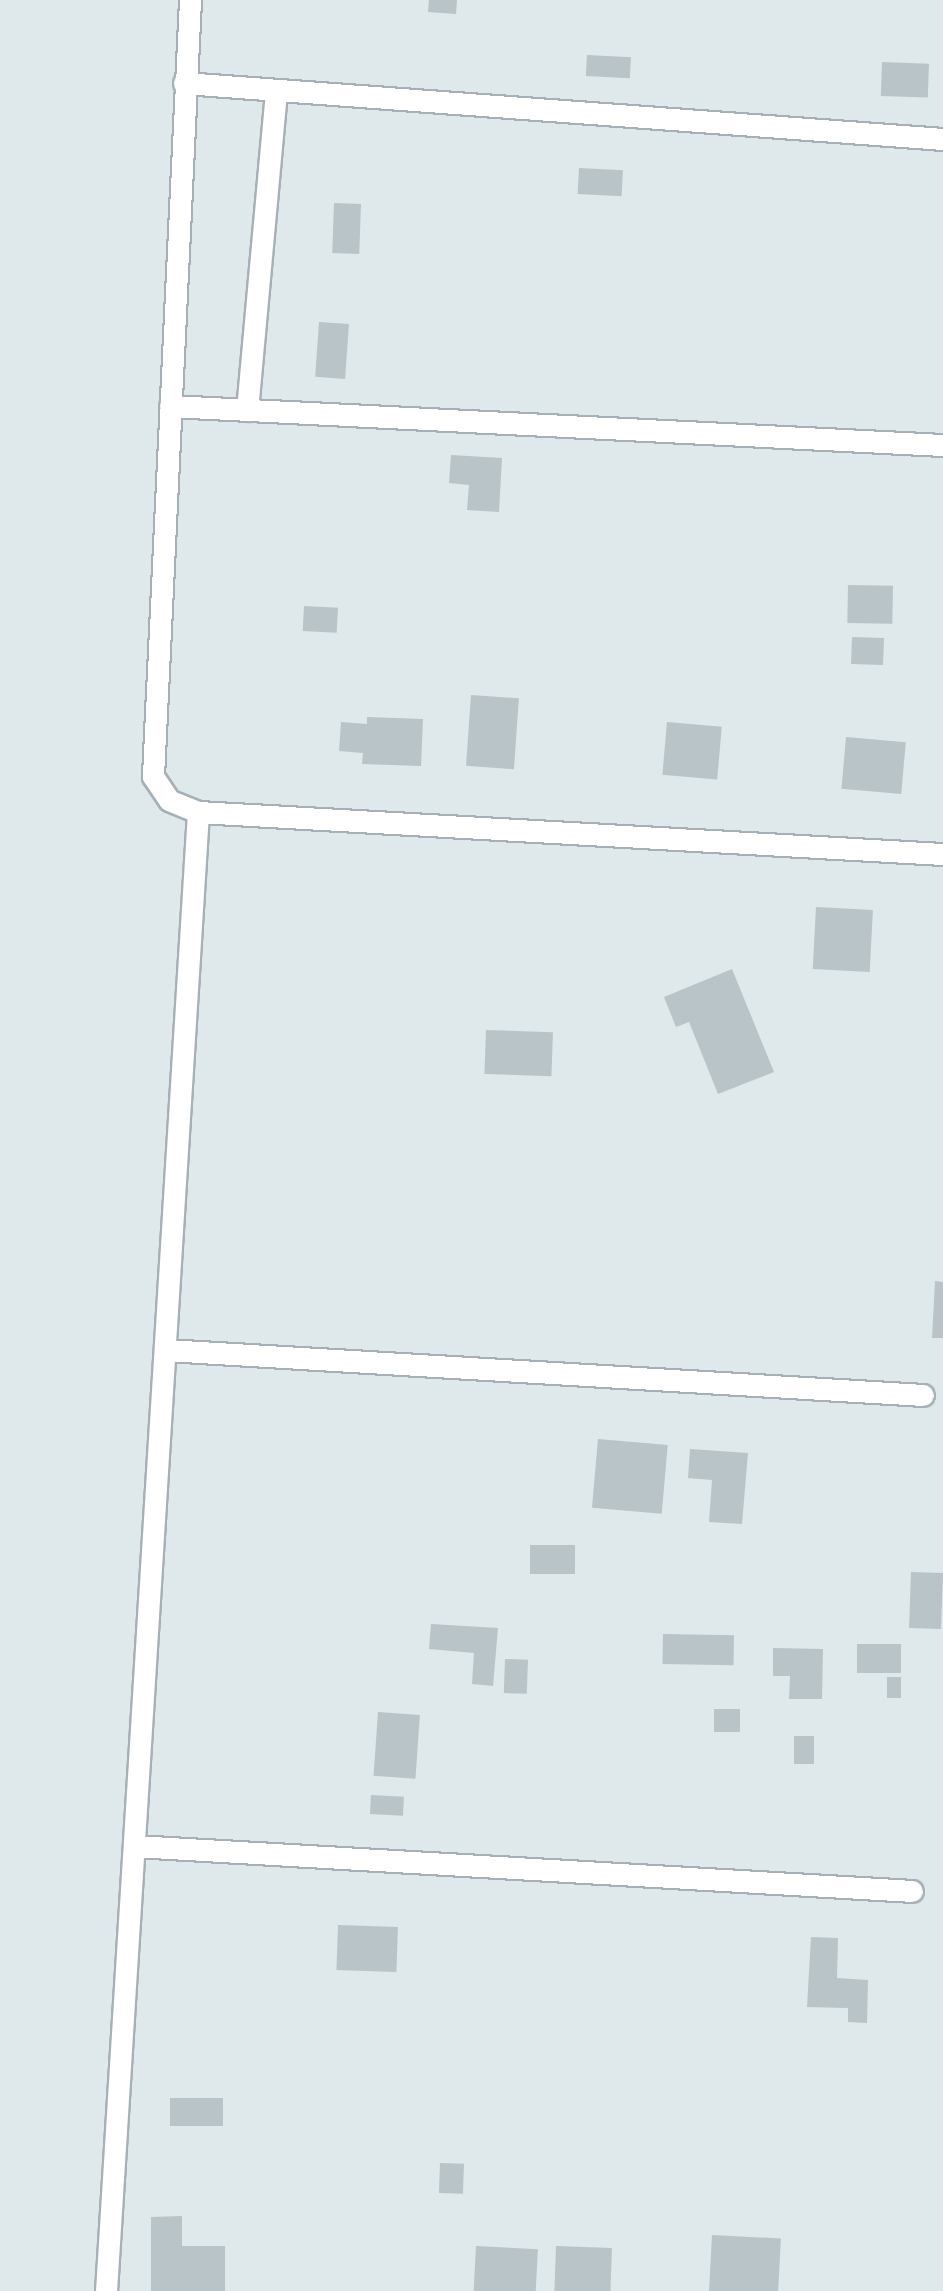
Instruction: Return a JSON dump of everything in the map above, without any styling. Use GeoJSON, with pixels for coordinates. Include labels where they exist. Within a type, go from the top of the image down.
{"type":"FeatureCollection","features":[{"type":"Feature","properties":{"kind":"street"},"geometry":{"type":"LineString","coordinates":[[190,0],[153,776],[169,800],[198,811],[943,854]]}},
{"type":"Feature","properties":{"kind":"street"},"geometry":{"type":"LineString","coordinates":[[184,83],[943,139]]}},
{"type":"Feature","properties":{"kind":"street"},"geometry":{"type":"LineString","coordinates":[[247,410],[276,90]]}},
{"type":"Feature","properties":{"kind":"street"},"geometry":{"type":"LineString","coordinates":[[170,406],[943,445]]}},
{"type":"Feature","properties":{"kind":"street"},"geometry":{"type":"LineString","coordinates":[[106,2291],[198,811]]}},
{"type":"Feature","properties":{"kind":"street"},"geometry":{"type":"LineString","coordinates":[[166,1350],[923,1395]]}},
{"type":"Feature","properties":{"kind":"street"},"geometry":{"type":"LineString","coordinates":[[135,1846],[912,1891]]}},
{"type":"Feature","properties":{"kind":"building"},"geometry":{"type":"Polygon","coordinates":[[[429,0],[457,0],[456,14],[428,12],[429,0]]]}},
{"type":"Feature","properties":{"kind":"building"},"geometry":{"type":"Polygon","coordinates":[[[587,55],[631,57],[630,78],[586,76],[587,55]]]}},
{"type":"Feature","properties":{"kind":"building"},"geometry":{"type":"Polygon","coordinates":[[[882,62],[929,64],[928,98],[881,96],[882,62]]]}},
{"type":"Feature","properties":{"kind":"building"},"geometry":{"type":"Polygon","coordinates":[[[579,168],[623,170],[622,196],[578,194],[579,168]]]}},
{"type":"Feature","properties":{"kind":"building"},"geometry":{"type":"Polygon","coordinates":[[[334,203],[361,204],[359,254],[332,253],[334,203]]]}},
{"type":"Feature","properties":{"kind":"building"},"geometry":{"type":"Polygon","coordinates":[[[319,322],[349,324],[345,379],[315,377],[319,322]]]}},
{"type":"Feature","properties":{"kind":"building"},"geometry":{"type":"Polygon","coordinates":[[[451,455],[502,458],[499,512],[467,510],[469,485],[449,483],[451,455]]]}},
{"type":"Feature","properties":{"kind":"building"},"geometry":{"type":"Polygon","coordinates":[[[848,585],[893,586],[892,624],[847,623],[848,585]]]}},
{"type":"Feature","properties":{"kind":"building"},"geometry":{"type":"Polygon","coordinates":[[[304,606],[338,608],[337,633],[303,631],[304,606]]]}},
{"type":"Feature","properties":{"kind":"building"},"geometry":{"type":"Polygon","coordinates":[[[852,637],[884,638],[883,665],[851,664],[852,637]]]}},
{"type":"Feature","properties":{"kind":"building"},"geometry":{"type":"Polygon","coordinates":[[[471,695],[519,698],[514,769],[466,766],[471,695]]]}},
{"type":"Feature","properties":{"kind":"building"},"geometry":{"type":"Polygon","coordinates":[[[367,717],[423,719],[421,766],[362,764],[363,753],[339,751],[341,722],[367,724],[367,717]]]}},
{"type":"Feature","properties":{"kind":"building"},"geometry":{"type":"Polygon","coordinates":[[[667,722],[722,727],[717,780],[662,775],[667,722]]]}},
{"type":"Feature","properties":{"kind":"building"},"geometry":{"type":"Polygon","coordinates":[[[846,737],[906,742],[901,794],[841,789],[846,737]]]}},
{"type":"Feature","properties":{"kind":"building"},"geometry":{"type":"Polygon","coordinates":[[[816,907],[873,910],[870,972],[813,969],[816,907]]]}},
{"type":"Feature","properties":{"kind":"building"},"geometry":{"type":"Polygon","coordinates":[[[732,969],[774,1072],[718,1094],[689,1022],[676,1027],[664,997],[732,969]]]}},
{"type":"Feature","properties":{"kind":"building"},"geometry":{"type":"Polygon","coordinates":[[[486,1030],[553,1032],[551,1076],[484,1074],[486,1030]]]}},
{"type":"Feature","properties":{"kind":"building"},"geometry":{"type":"Polygon","coordinates":[[[935,1281],[943,1282],[943,1338],[932,1338],[935,1281]]]}},
{"type":"Feature","properties":{"kind":"building"},"geometry":{"type":"Polygon","coordinates":[[[598,1439],[668,1445],[662,1514],[592,1508],[598,1439]]]}},
{"type":"Feature","properties":{"kind":"building"},"geometry":{"type":"Polygon","coordinates":[[[690,1449],[748,1453],[742,1524],[709,1522],[712,1480],[688,1478],[690,1449]]]}},
{"type":"Feature","properties":{"kind":"building"},"geometry":{"type":"Polygon","coordinates":[[[530,1545],[575,1545],[575,1574],[530,1574],[530,1545]]]}},
{"type":"Feature","properties":{"kind":"building"},"geometry":{"type":"Polygon","coordinates":[[[911,1572],[943,1573],[941,1629],[909,1628],[911,1572]]]}},
{"type":"Feature","properties":{"kind":"building"},"geometry":{"type":"Polygon","coordinates":[[[431,1624],[498,1628],[493,1686],[472,1684],[474,1653],[429,1649],[431,1624]]]}},
{"type":"Feature","properties":{"kind":"building"},"geometry":{"type":"Polygon","coordinates":[[[663,1634],[734,1635],[733,1665],[662,1664],[663,1634]]]}},
{"type":"Feature","properties":{"kind":"building"},"geometry":{"type":"Polygon","coordinates":[[[857,1644],[901,1644],[901,1673],[857,1673],[857,1644]]]}},
{"type":"Feature","properties":{"kind":"building"},"geometry":{"type":"Polygon","coordinates":[[[773,1648],[823,1649],[822,1699],[789,1699],[790,1676],[773,1676],[773,1648]]]}},
{"type":"Feature","properties":{"kind":"building"},"geometry":{"type":"Polygon","coordinates":[[[505,1659],[528,1660],[527,1694],[504,1693],[505,1659]]]}},
{"type":"Feature","properties":{"kind":"building"},"geometry":{"type":"Polygon","coordinates":[[[887,1677],[901,1677],[901,1698],[887,1698],[887,1677]]]}},
{"type":"Feature","properties":{"kind":"building"},"geometry":{"type":"Polygon","coordinates":[[[714,1709],[740,1709],[740,1732],[714,1732],[714,1709]]]}},
{"type":"Feature","properties":{"kind":"building"},"geometry":{"type":"Polygon","coordinates":[[[378,1712],[420,1715],[415,1779],[374,1776],[378,1712]]]}},
{"type":"Feature","properties":{"kind":"building"},"geometry":{"type":"Polygon","coordinates":[[[794,1736],[814,1736],[814,1764],[794,1764],[794,1736]]]}},
{"type":"Feature","properties":{"kind":"building"},"geometry":{"type":"Polygon","coordinates":[[[371,1795],[404,1797],[403,1816],[370,1814],[371,1795]]]}},
{"type":"Feature","properties":{"kind":"building"},"geometry":{"type":"Polygon","coordinates":[[[338,1925],[398,1927],[396,1972],[336,1970],[338,1925]]]}},
{"type":"Feature","properties":{"kind":"building"},"geometry":{"type":"Polygon","coordinates":[[[811,1937],[838,1938],[837,1978],[868,1980],[867,2023],[848,2022],[848,2008],[807,2007],[811,1937]]]}},
{"type":"Feature","properties":{"kind":"building"},"geometry":{"type":"Polygon","coordinates":[[[170,2098],[223,2098],[223,2126],[170,2126],[170,2098]]]}},
{"type":"Feature","properties":{"kind":"building"},"geometry":{"type":"Polygon","coordinates":[[[440,2163],[464,2164],[463,2194],[439,2193],[440,2163]]]}},
{"type":"Feature","properties":{"kind":"building"},"geometry":{"type":"Polygon","coordinates":[[[182,2216],[182,2246],[225,2246],[225,2291],[151,2291],[151,2217],[182,2216]]]}},
{"type":"Feature","properties":{"kind":"building"},"geometry":{"type":"Polygon","coordinates":[[[712,2235],[781,2239],[778,2291],[709,2291],[712,2235]]]}},
{"type":"Feature","properties":{"kind":"building"},"geometry":{"type":"Polygon","coordinates":[[[476,2246],[538,2249],[536,2291],[474,2291],[476,2246]]]}},
{"type":"Feature","properties":{"kind":"building"},"geometry":{"type":"Polygon","coordinates":[[[556,2246],[612,2248],[610,2291],[554,2291],[556,2246]]]}}]}
